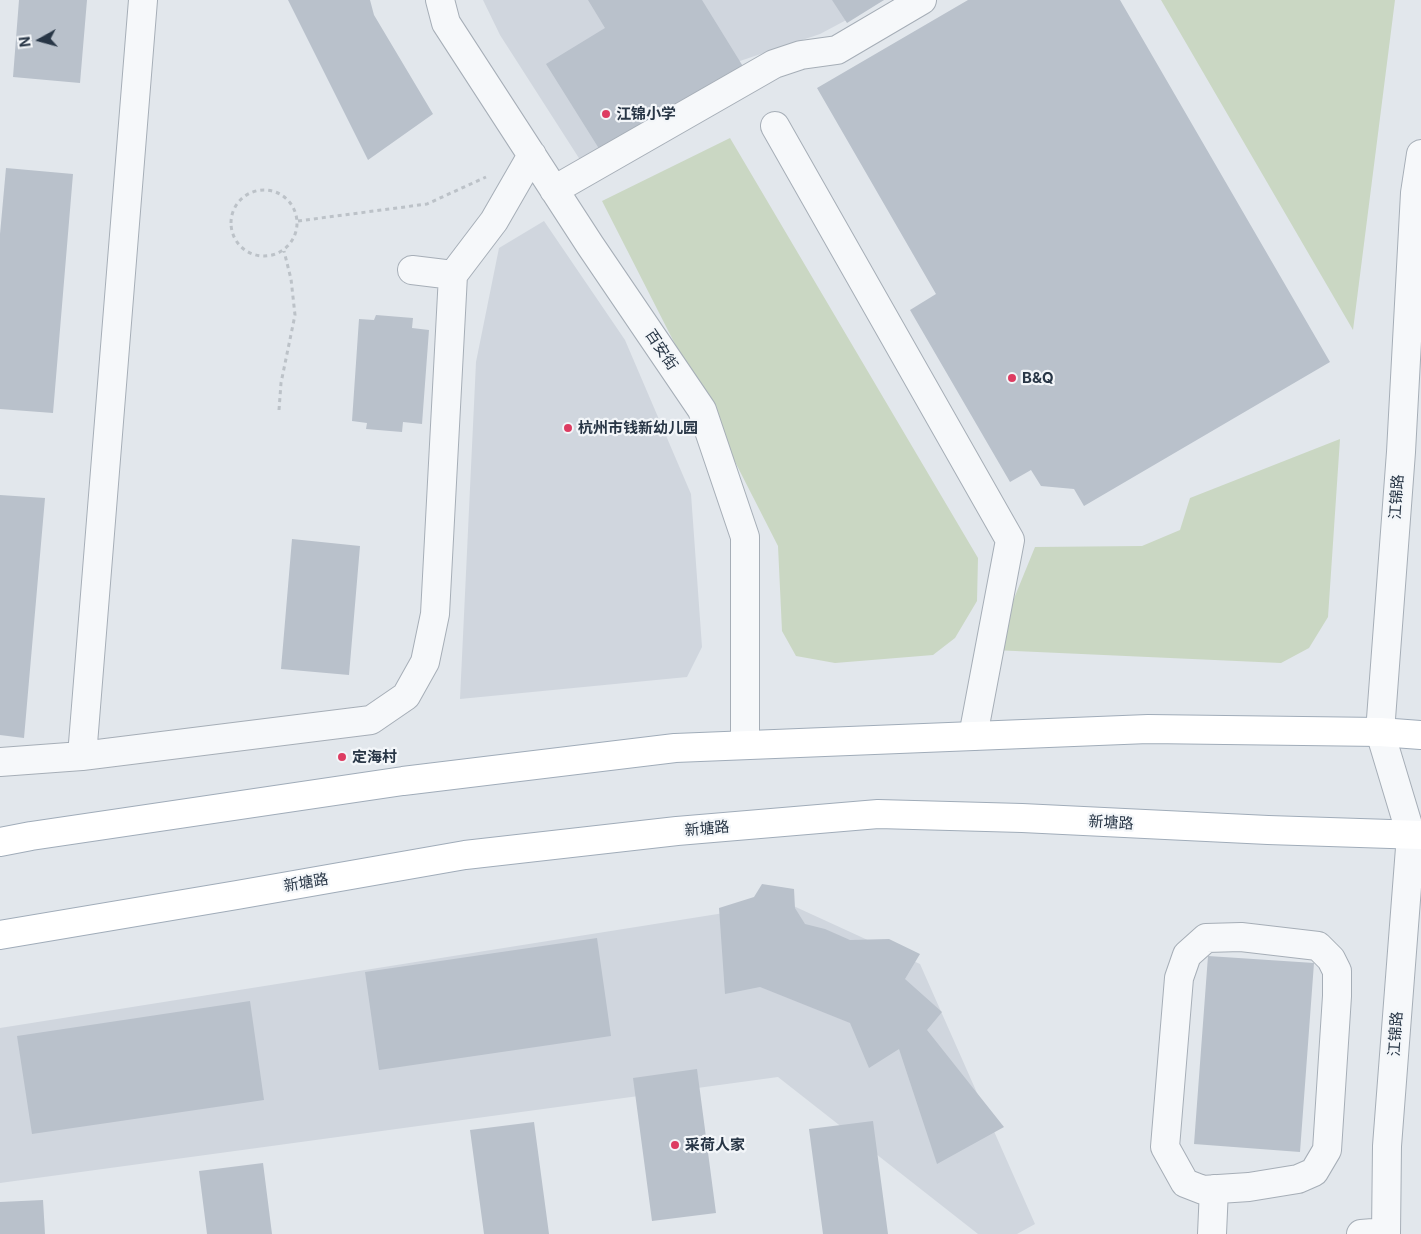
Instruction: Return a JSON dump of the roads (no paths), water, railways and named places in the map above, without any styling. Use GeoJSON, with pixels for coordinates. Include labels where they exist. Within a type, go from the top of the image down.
{"type":"FeatureCollection","features":[{"type":"Feature","properties":{"kind":"main road"},"geometry":{"type":"LineString","coordinates":[[0,842],[403,781],[675,748],[1148,730],[1380,732],[1421,735]]}},
{"type":"Feature","properties":{"kind":"main road","name":"新塘路"},"geometry":{"type":"LineString","coordinates":[[0,935],[465,855],[677,831],[878,814],[1022,818],[1258,830],[1418,829]]}},
{"type":"Feature","properties":{"kind":"street"},"geometry":{"type":"LineString","coordinates":[[82,756],[144,0]]}},
{"type":"Feature","properties":{"kind":"street","name":"百安街"},"geometry":{"type":"LineString","coordinates":[[440,0],[446,23],[554,190],[702,410],[745,537],[745,745]]}},
{"type":"Feature","properties":{"kind":"street"},"geometry":{"type":"LineString","coordinates":[[554,190],[774,64],[801,56],[837,50],[922,0]]}},
{"type":"Feature","properties":{"kind":"street"},"geometry":{"type":"LineString","coordinates":[[775,126],[1010,540],[973,736]]}},
{"type":"Feature","properties":{"kind":"street","name":"江锦路"},"geometry":{"type":"LineString","coordinates":[[1377,1233],[1418,829],[1380,732],[1400,452],[1415,193],[1421,154]]}},
{"type":"Feature","properties":{"kind":"street"},"geometry":{"type":"LineString","coordinates":[[0,762],[82,756],[371,720],[406,696],[425,662],[435,614],[453,275],[494,221],[532,156]]}},
{"type":"Feature","properties":{"kind":"street"},"geometry":{"type":"LineString","coordinates":[[412,270],[453,275]]}},
{"type":"Feature","properties":{"kind":"street"},"geometry":{"type":"LineString","coordinates":[[1241,937],[1318,946],[1331,959],[1337,971],[1327,1150],[1314,1172],[1298,1179],[1249,1187],[1214,1189],[1203,1190],[1185,1184],[1166,1147],[1179,978],[1187,955],[1206,938],[1241,937]]}},
{"type":"Feature","properties":{"kind":"street"},"geometry":{"type":"LineString","coordinates":[[1212,1234],[1214,1189]]}},
{"type":"Feature","properties":{"kind":"place","name":"江锦小学"},"geometry":{"type":"Point","coordinates":[606,114]}},
{"type":"Feature","properties":{"kind":"place","name":"B&Q"},"geometry":{"type":"Point","coordinates":[1012,378]}},
{"type":"Feature","properties":{"kind":"place","name":"杭州市钱新幼儿园"},"geometry":{"type":"Point","coordinates":[568,428]}},
{"type":"Feature","properties":{"kind":"place","name":"定海村"},"geometry":{"type":"Point","coordinates":[342,757]}},
{"type":"Feature","properties":{"kind":"place","name":"采荷人家"},"geometry":{"type":"Point","coordinates":[675,1145]}}]}
